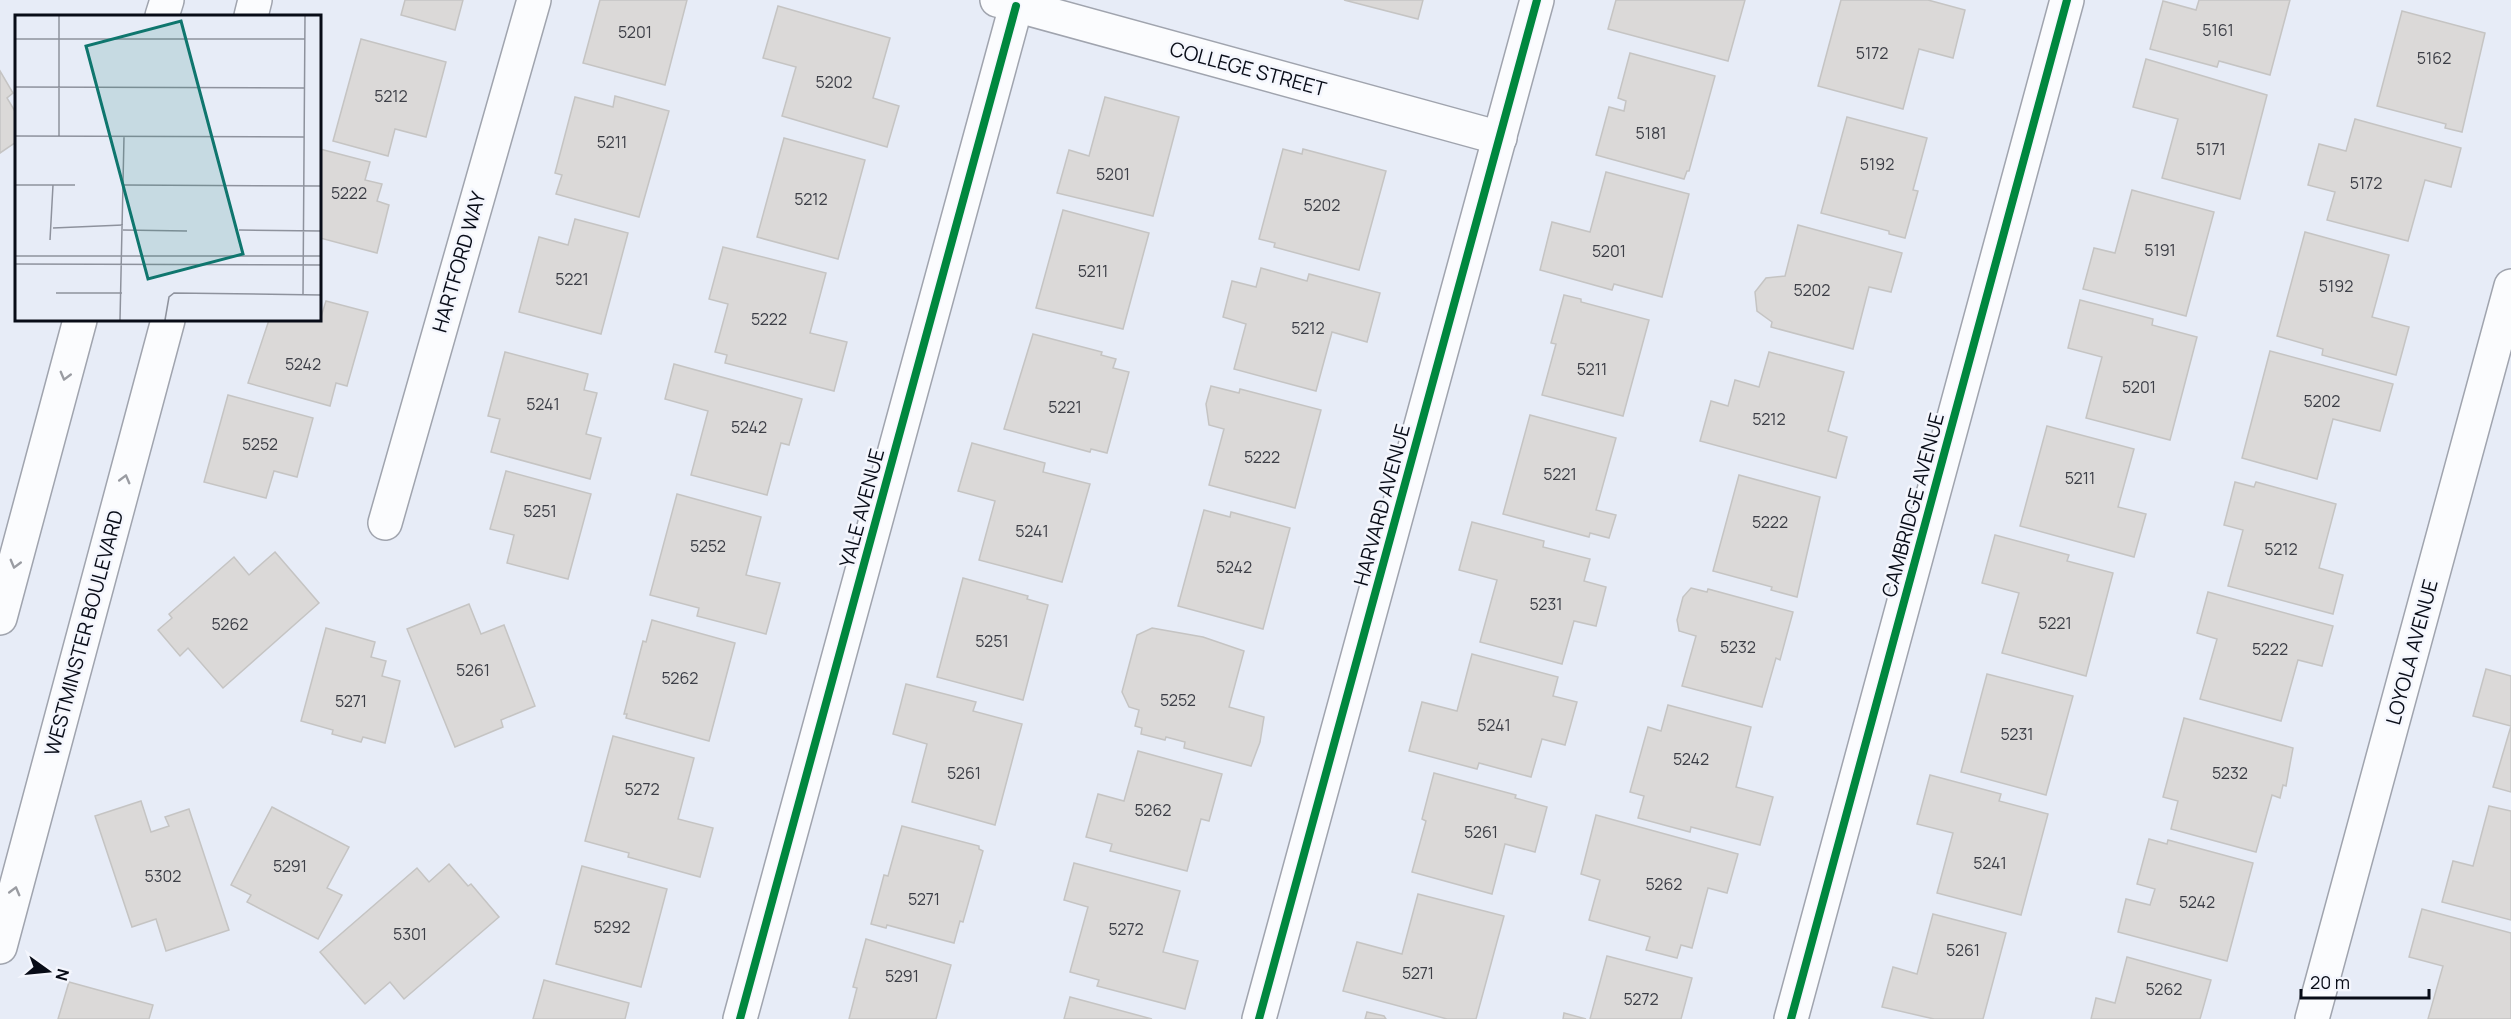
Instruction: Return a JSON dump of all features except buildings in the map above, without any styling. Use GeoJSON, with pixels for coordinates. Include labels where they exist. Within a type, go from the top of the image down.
{"type":"FeatureCollection","features":[{"type":"Feature","properties":{"kind":"street"},"geometry":{"type":"LineString","coordinates":[[162,15],[166,0]]}},
{"type":"Feature","properties":{"kind":"street"},"geometry":{"type":"LineString","coordinates":[[251,15],[255,0]]}},
{"type":"Feature","properties":{"kind":"street","name":"HARTFORD WAY"},"geometry":{"type":"LineString","coordinates":[[385,523],[534,0]]}},
{"type":"Feature","properties":{"kind":"street","name":"HARVARD AVENUE"},"geometry":{"type":"LineString","coordinates":[[1259,1019],[1538,0]]}},
{"type":"Feature","properties":{"kind":"street","name":"CAMBRIDGE AVENUE"},"geometry":{"type":"LineString","coordinates":[[1791,1019],[2067,0]]}},
{"type":"Feature","properties":{"kind":"street","name":"COLLEGE STREET"},"geometry":{"type":"LineString","coordinates":[[1007,3],[1500,138]]}},
{"type":"Feature","properties":{"kind":"street","name":"YALE AVENUE"},"geometry":{"type":"LineString","coordinates":[[740,1019],[1007,3]]}},
{"type":"Feature","properties":{"kind":"street","name":"LOYOLA AVENUE"},"geometry":{"type":"LineString","coordinates":[[2312,1019],[2511,286]]}},
{"type":"Feature","properties":{"kind":"street"},"geometry":{"type":"LineString","coordinates":[[0,618],[80,321]]}},
{"type":"Feature","properties":{"kind":"street","name":"WESTMINSTER BOULEVARD"},"geometry":{"type":"LineString","coordinates":[[0,947],[168,321]]}},
{"type":"Feature","properties":{"kind":"cycle path"},"geometry":{"type":"LineString","coordinates":[[1259,1019],[1537,0]]}},
{"type":"Feature","properties":{"kind":"cycle path"},"geometry":{"type":"LineString","coordinates":[[1791,1019],[2067,0]]}},
{"type":"Feature","properties":{"kind":"cycle path"},"geometry":{"type":"LineString","coordinates":[[740,1019],[1016,6]]}}]}
